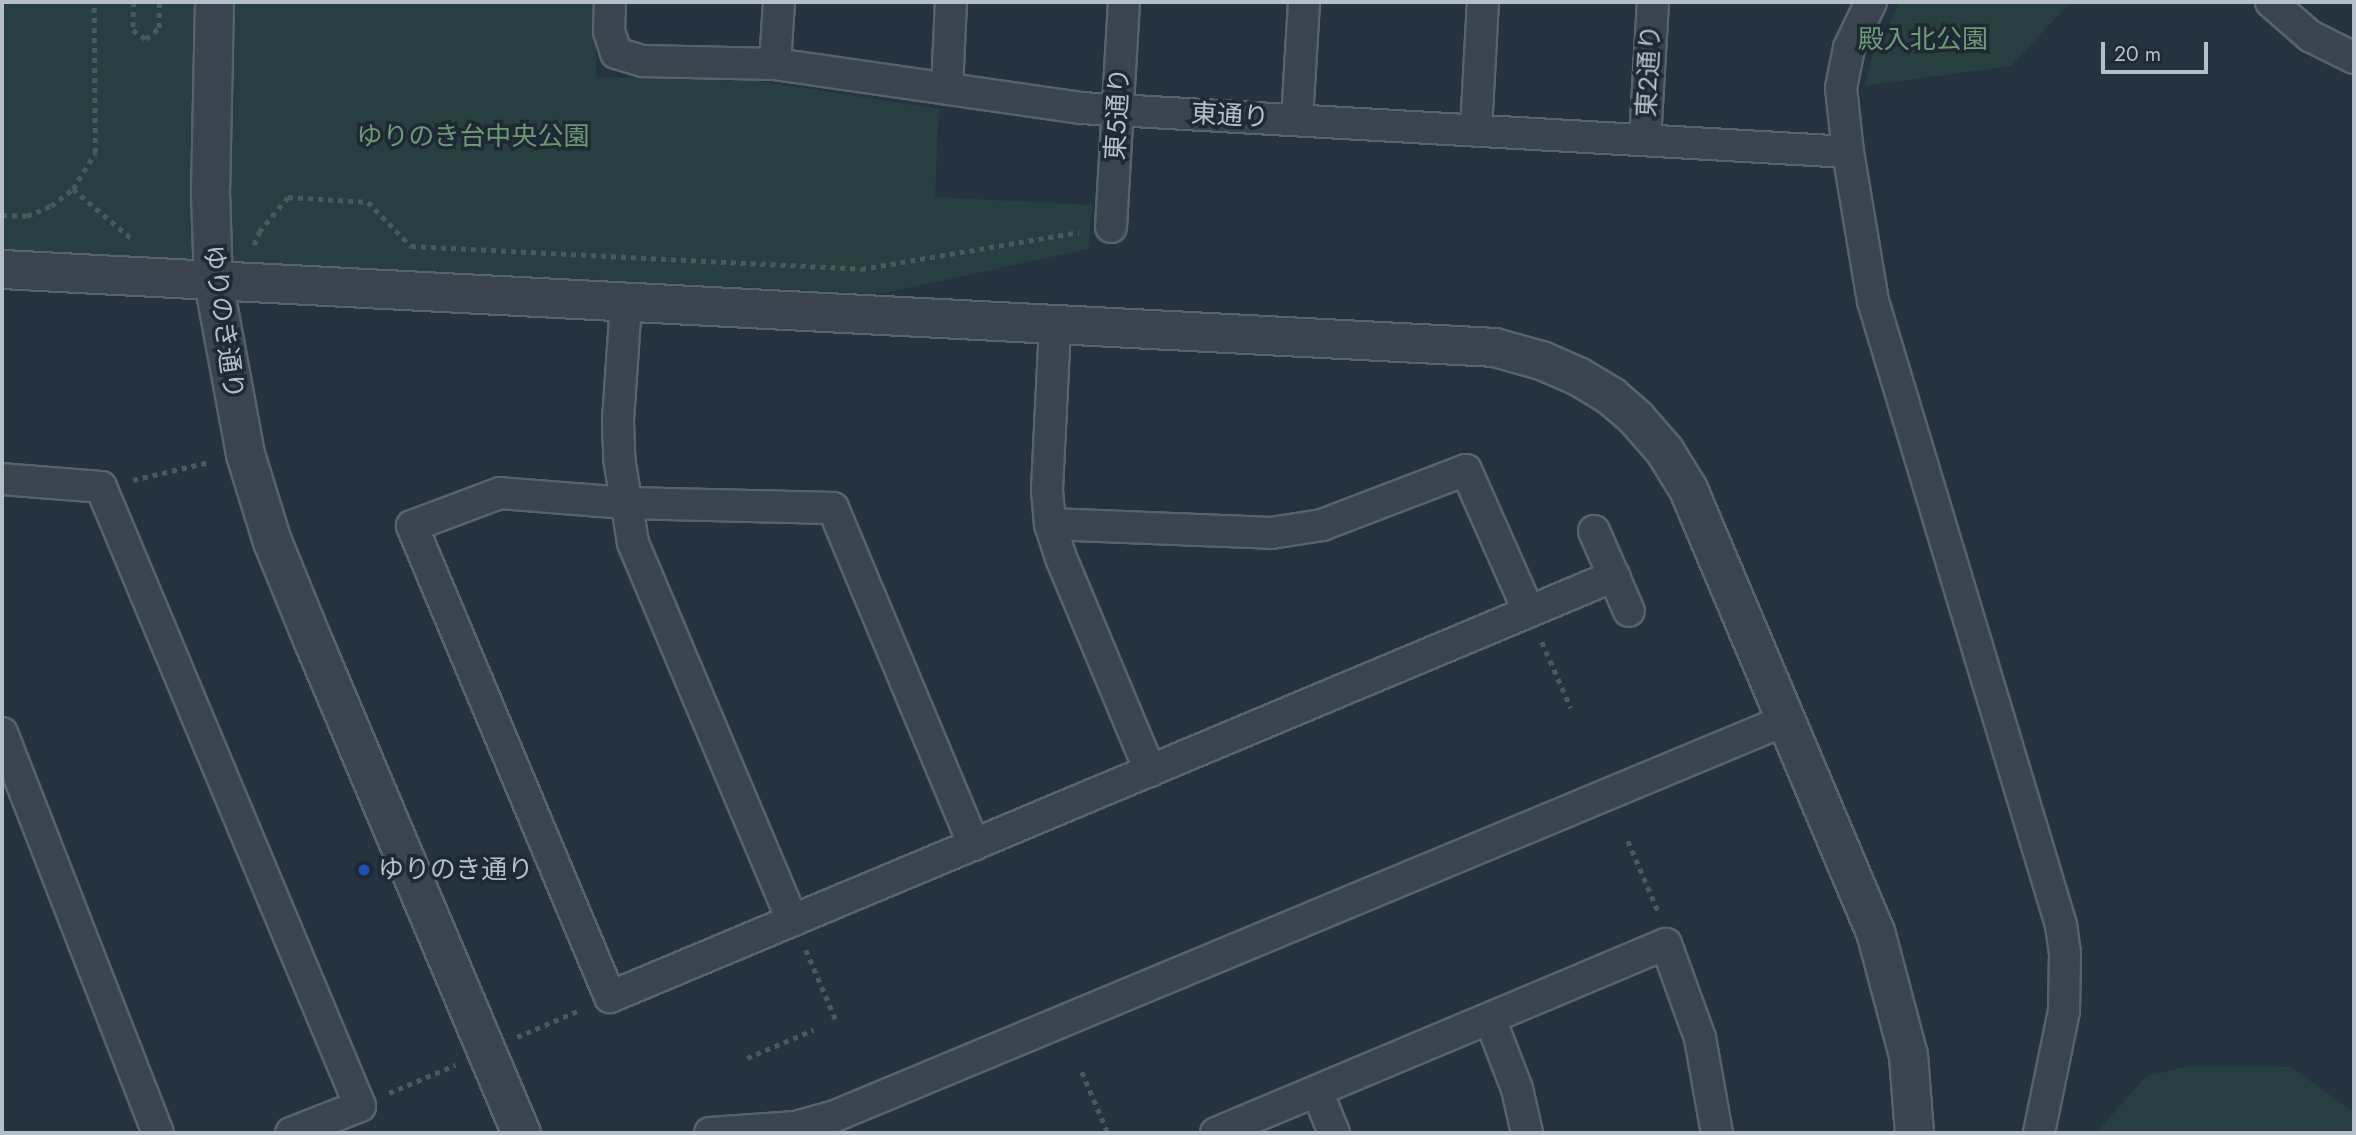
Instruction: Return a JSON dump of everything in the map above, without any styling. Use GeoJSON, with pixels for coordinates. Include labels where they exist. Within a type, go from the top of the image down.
{"type":"FeatureCollection","features":[{"type":"Feature","properties":{"kind":"street","name":"ゆりのき通り"},"geometry":{"type":"LineString","coordinates":[[214,2],[210,192],[213,281],[245,454],[272,541],[520,1133]]}},
{"type":"Feature","properties":{"kind":"street","name":"東通り"},"geometry":{"type":"LineString","coordinates":[[610,2],[609,31],[616,53],[643,61],[775,64],[1081,108],[1848,152]]}},
{"type":"Feature","properties":{"kind":"street"},"geometry":{"type":"LineString","coordinates":[[775,64],[779,2]]}},
{"type":"Feature","properties":{"kind":"street"},"geometry":{"type":"LineString","coordinates":[[947,89],[951,2]]}},
{"type":"Feature","properties":{"kind":"street","name":"東5通り"},"geometry":{"type":"LineString","coordinates":[[1111,227],[1124,2]]}},
{"type":"Feature","properties":{"kind":"street"},"geometry":{"type":"LineString","coordinates":[[1297,120],[1304,2]]}},
{"type":"Feature","properties":{"kind":"street"},"geometry":{"type":"LineString","coordinates":[[1476,131],[1483,2]]}},
{"type":"Feature","properties":{"kind":"street","name":"東2通り"},"geometry":{"type":"LineString","coordinates":[[1645,140],[1653,2]]}},
{"type":"Feature","properties":{"kind":"street"},"geometry":{"type":"LineString","coordinates":[[1871,2],[1849,48],[1841,88],[1848,152],[1873,301],[2061,925],[2067,980],[2064,1012],[2039,1133]]}},
{"type":"Feature","properties":{"kind":"street"},"geometry":{"type":"LineString","coordinates":[[2271,2],[2310,36],[2354,58]]}},
{"type":"Feature","properties":{"kind":"street"},"geometry":{"type":"LineString","coordinates":[[2,270],[1494,348],[1541,360],[1578,376],[1611,396],[1636,418],[1664,450],[1688,489],[1875,931],[1908,1055],[1914,1133]]}},
{"type":"Feature","properties":{"kind":"street"},"geometry":{"type":"LineString","coordinates":[[626,303],[618,421],[626,503],[634,542],[793,921]]}},
{"type":"Feature","properties":{"kind":"street"},"geometry":{"type":"LineString","coordinates":[[1055,326],[1047,490],[1050,524],[1061,558],[1150,771]]}},
{"type":"Feature","properties":{"kind":"street"},"geometry":{"type":"LineString","coordinates":[[1050,524],[1271,533],[1322,524],[1466,470],[1529,612]]}},
{"type":"Feature","properties":{"kind":"street"},"geometry":{"type":"LineString","coordinates":[[2,479],[101,487],[360,1106],[291,1133]]}},
{"type":"Feature","properties":{"kind":"street"},"geometry":{"type":"LineString","coordinates":[[974,845],[833,509],[626,503],[500,493],[412,526],[610,997],[793,921],[1529,612],[1614,576]]}},
{"type":"Feature","properties":{"kind":"street"},"geometry":{"type":"LineString","coordinates":[[1594,531],[1629,611]]}},
{"type":"Feature","properties":{"kind":"street"},"geometry":{"type":"LineString","coordinates":[[710,1133],[796,1127],[835,1116],[1786,720]]}},
{"type":"Feature","properties":{"kind":"street"},"geometry":{"type":"LineString","coordinates":[[2,733],[158,1133]]}},
{"type":"Feature","properties":{"kind":"street"},"geometry":{"type":"LineString","coordinates":[[1216,1133],[1665,944],[1700,1038],[1717,1133]]}},
{"type":"Feature","properties":{"kind":"street"},"geometry":{"type":"LineString","coordinates":[[1490,1019],[1517,1089],[1527,1133]]}},
{"type":"Feature","properties":{"kind":"street"},"geometry":{"type":"LineString","coordinates":[[1317,1091],[1334,1133]]}},
{"type":"Feature","properties":{"kind":"path"},"geometry":{"type":"LineString","coordinates":[[2,215],[27,216],[51,206],[73,189],[95,153],[94,2]]}},
{"type":"Feature","properties":{"kind":"path"},"geometry":{"type":"LineString","coordinates":[[134,2],[133,30],[146,39],[159,28],[159,2]]}},
{"type":"Feature","properties":{"kind":"path"},"geometry":{"type":"LineString","coordinates":[[73,189],[133,240]]}},
{"type":"Feature","properties":{"kind":"path"},"geometry":{"type":"LineString","coordinates":[[251,252],[259,232],[288,197],[368,202],[411,246],[861,269],[1111,227]]}},
{"type":"Feature","properties":{"kind":"path"},"geometry":{"type":"LineString","coordinates":[[101,487],[245,454]]}},
{"type":"Feature","properties":{"kind":"path"},"geometry":{"type":"LineString","coordinates":[[1529,612],[1571,708]]}},
{"type":"Feature","properties":{"kind":"path"},"geometry":{"type":"LineString","coordinates":[[1628,841],[1666,929],[1665,944]]}},
{"type":"Feature","properties":{"kind":"path"},"geometry":{"type":"LineString","coordinates":[[793,921],[836,1020]]}},
{"type":"Feature","properties":{"kind":"path"},"geometry":{"type":"LineString","coordinates":[[407,1086],[610,997]]}},
{"type":"Feature","properties":{"kind":"path"},"geometry":{"type":"LineString","coordinates":[[747,1058],[813,1030]]}},
{"type":"Feature","properties":{"kind":"path"},"geometry":{"type":"LineString","coordinates":[[1082,1072],[1108,1133]]}},
{"type":"Feature","properties":{"kind":"green space","name":"ゆりのき台中央公園"},"geometry":{"type":"Polygon","coordinates":[[[2,2],[596,2],[596,77],[760,81],[939,109],[935,197],[1093,205],[1088,249],[880,294],[2,250],[2,2]]]}},
{"type":"Feature","properties":{"kind":"green space","name":"殿入北公園"},"geometry":{"type":"Polygon","coordinates":[[[1900,2],[2071,2],[2011,66],[1864,86],[1873,55],[1900,2]]]}},
{"type":"Feature","properties":{"kind":"green space"},"geometry":{"type":"Polygon","coordinates":[[[2190,1066],[2291,1067],[2354,1112],[2354,1133],[2096,1133],[2146,1076],[2190,1066]]]}},
{"type":"Feature","properties":{"kind":"place","name":"ゆりのき通り"},"geometry":{"type":"Point","coordinates":[364,870]}}]}
